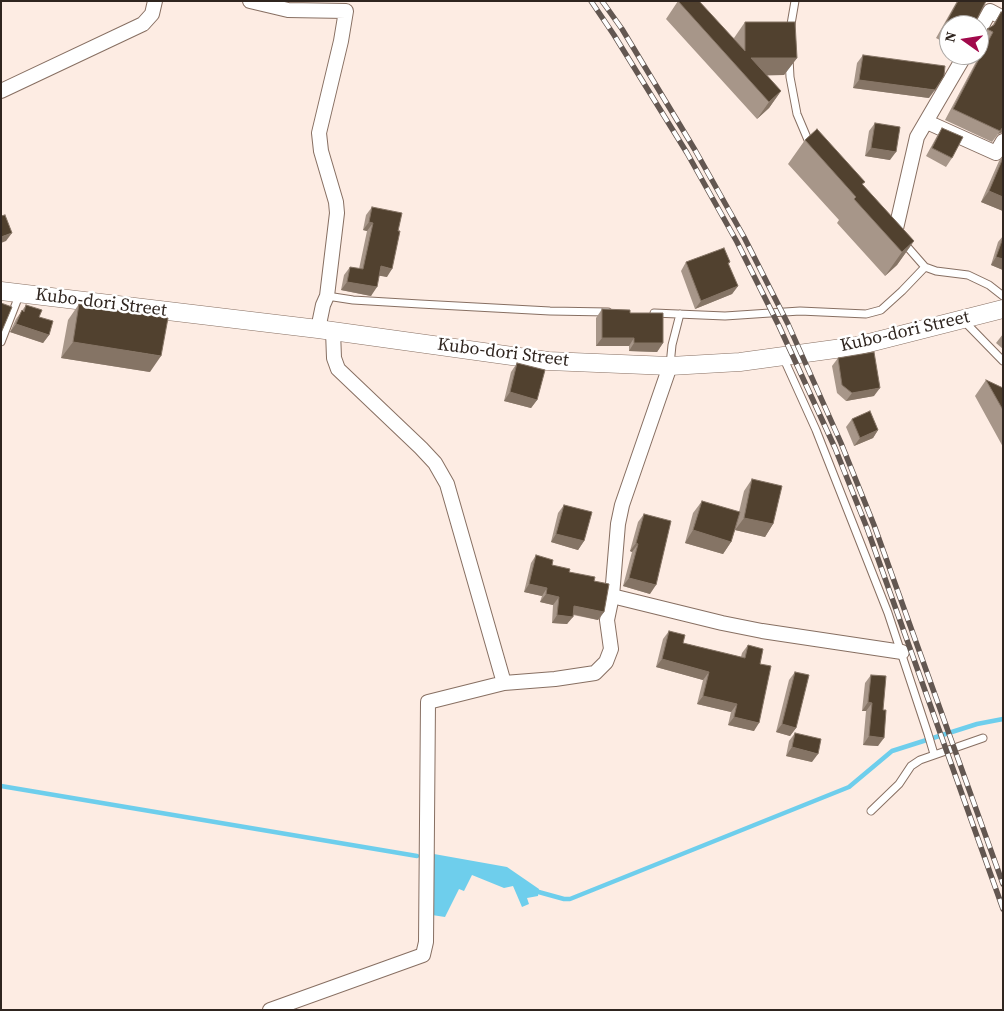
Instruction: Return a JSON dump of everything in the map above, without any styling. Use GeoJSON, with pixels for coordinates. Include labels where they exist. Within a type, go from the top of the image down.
{"type":"FeatureCollection","features":[{"type":"Feature","properties":{"kind":"street"},"geometry":{"type":"LineString","coordinates":[[1,91],[143,24],[152,14],[154,1]]}},
{"type":"Feature","properties":{"kind":"street"},"geometry":{"type":"LineString","coordinates":[[250,1],[288,10],[346,11],[319,133],[321,151],[336,202],[337,213],[326,296],[323,305],[325,330],[338,369],[421,448],[435,463],[447,484],[504,683]]}},
{"type":"Feature","properties":{"kind":"street"},"geometry":{"type":"LineString","coordinates":[[988,15],[990,11],[1003,18]]}},
{"type":"Feature","properties":{"kind":"street"},"geometry":{"type":"LineString","coordinates":[[890,229],[917,137],[959,65]]}},
{"type":"Feature","properties":{"kind":"street"},"geometry":{"type":"LineString","coordinates":[[927,122],[996,153],[1003,141]]}},
{"type":"Feature","properties":{"kind":"street","name":"Kubo-dori Street"},"geometry":{"type":"LineString","coordinates":[[1,291],[325,330],[548,361],[670,366],[740,362],[857,346],[1003,309]]}},
{"type":"Feature","properties":{"kind":"street"},"geometry":{"type":"LineString","coordinates":[[270,1010],[423,955],[426,942],[428,702],[504,683],[555,679],[595,673],[606,662],[611,649],[608,620],[618,524],[622,505],[670,366]]}},
{"type":"Feature","properties":{"kind":"street"},"geometry":{"type":"LineString","coordinates":[[612,596],[762,631],[902,652]]}},
{"type":"Feature","properties":{"kind":"lane"},"geometry":{"type":"LineString","coordinates":[[788,38],[795,1]]}},
{"type":"Feature","properties":{"kind":"lane"},"geometry":{"type":"LineString","coordinates":[[789,48],[790,77],[797,114],[808,140],[821,154]]}},
{"type":"Feature","properties":{"kind":"lane"},"geometry":{"type":"LineString","coordinates":[[890,229],[925,267],[936,272],[968,275],[989,285],[1003,296]]}},
{"type":"Feature","properties":{"kind":"lane"},"geometry":{"type":"LineString","coordinates":[[650,313],[725,316],[800,311],[866,314],[881,310],[925,267]]}},
{"type":"Feature","properties":{"kind":"lane"},"geometry":{"type":"LineString","coordinates":[[1,342],[20,293]]}},
{"type":"Feature","properties":{"kind":"lane"},"geometry":{"type":"LineString","coordinates":[[326,296],[353,300],[541,311],[620,312]]}},
{"type":"Feature","properties":{"kind":"lane"},"geometry":{"type":"LineString","coordinates":[[670,366],[672,345],[680,314]]}},
{"type":"Feature","properties":{"kind":"lane"},"geometry":{"type":"LineString","coordinates":[[962,320],[1003,361]]}},
{"type":"Feature","properties":{"kind":"lane"},"geometry":{"type":"LineString","coordinates":[[783,356],[843,497],[902,652],[933,751]]}},
{"type":"Feature","properties":{"kind":"lane"},"geometry":{"type":"LineString","coordinates":[[871,811],[899,784],[911,766],[933,751],[983,738]]}},
{"type":"Feature","properties":{"kind":"water"},"geometry":{"type":"Polygon","coordinates":[[[434,854],[507,867],[539,889],[538,896],[527,898],[529,904],[522,907],[513,886],[504,888],[472,875],[464,891],[459,889],[445,917],[432,915],[432,866],[434,854]]]}},
{"type":"Feature","properties":{"kind":"building"},"geometry":{"type":"Polygon","coordinates":[[[678,1],[699,1],[745,51],[745,22],[795,22],[797,58],[751,58],[781,91],[769,102],[678,1]]]}},
{"type":"Feature","properties":{"kind":"building"},"geometry":{"type":"Polygon","coordinates":[[[958,1],[986,1],[979,15],[950,15],[958,1]]]}},
{"type":"Feature","properties":{"kind":"building"},"geometry":{"type":"Polygon","coordinates":[[[1001,12],[1003,12],[1003,127],[1000,131],[953,109],[976,65],[989,65],[989,40],[993,32],[989,28],[994,25],[1001,12]]]}},
{"type":"Feature","properties":{"kind":"building"},"geometry":{"type":"Polygon","coordinates":[[[863,55],[945,66],[944,76],[935,90],[859,80],[863,55]]]}},
{"type":"Feature","properties":{"kind":"building"},"geometry":{"type":"Polygon","coordinates":[[[875,123],[900,127],[896,152],[871,148],[875,123]]]}},
{"type":"Feature","properties":{"kind":"building"},"geometry":{"type":"Polygon","coordinates":[[[942,128],[963,137],[952,158],[932,148],[942,128]]]}},
{"type":"Feature","properties":{"kind":"building"},"geometry":{"type":"Polygon","coordinates":[[[817,129],[865,182],[862,184],[914,241],[902,252],[854,199],[856,197],[805,140],[817,129]]]}},
{"type":"Feature","properties":{"kind":"building"},"geometry":{"type":"Polygon","coordinates":[[[1003,158],[1003,197],[989,191],[1003,158]]]}},
{"type":"Feature","properties":{"kind":"building"},"geometry":{"type":"Polygon","coordinates":[[[372,207],[402,213],[392,269],[381,266],[377,287],[347,282],[350,267],[363,269],[373,223],[369,222],[372,207]]]}},
{"type":"Feature","properties":{"kind":"building"},"geometry":{"type":"Polygon","coordinates":[[[5,215],[12,233],[1,237],[1,216],[5,215]]]}},
{"type":"Feature","properties":{"kind":"building"},"geometry":{"type":"Polygon","coordinates":[[[1003,238],[1003,259],[996,257],[1003,238]]]}},
{"type":"Feature","properties":{"kind":"building"},"geometry":{"type":"Polygon","coordinates":[[[724,248],[738,286],[701,301],[686,262],[724,248]]]}},
{"type":"Feature","properties":{"kind":"building"},"geometry":{"type":"Polygon","coordinates":[[[1,303],[12,307],[1,333],[1,303]]]}},
{"type":"Feature","properties":{"kind":"building"},"geometry":{"type":"Polygon","coordinates":[[[79,304],[168,318],[161,356],[73,342],[79,304]]]}},
{"type":"Feature","properties":{"kind":"building"},"geometry":{"type":"Polygon","coordinates":[[[26,305],[42,310],[39,317],[53,321],[49,335],[16,324],[26,305]]]}},
{"type":"Feature","properties":{"kind":"building"},"geometry":{"type":"Polygon","coordinates":[[[602,309],[630,310],[630,313],[663,313],[663,343],[634,343],[634,338],[602,338],[602,309]]]}},
{"type":"Feature","properties":{"kind":"building"},"geometry":{"type":"Polygon","coordinates":[[[874,352],[880,388],[852,393],[842,385],[838,358],[874,352]]]}},
{"type":"Feature","properties":{"kind":"building"},"geometry":{"type":"Polygon","coordinates":[[[517,363],[545,370],[537,400],[510,392],[517,363]]]}},
{"type":"Feature","properties":{"kind":"building"},"geometry":{"type":"Polygon","coordinates":[[[986,380],[1003,388],[1003,410],[986,380]]]}},
{"type":"Feature","properties":{"kind":"building"},"geometry":{"type":"Polygon","coordinates":[[[870,411],[878,430],[860,438],[852,419],[870,411]]]}},
{"type":"Feature","properties":{"kind":"building"},"geometry":{"type":"Polygon","coordinates":[[[752,479],[782,486],[773,524],[744,518],[752,479]]]}},
{"type":"Feature","properties":{"kind":"building"},"geometry":{"type":"Polygon","coordinates":[[[702,501],[740,512],[731,542],[693,530],[702,501]]]}},
{"type":"Feature","properties":{"kind":"building"},"geometry":{"type":"Polygon","coordinates":[[[564,505],[592,512],[584,541],[556,534],[564,505]]]}},
{"type":"Feature","properties":{"kind":"building"},"geometry":{"type":"Polygon","coordinates":[[[644,514],[671,521],[656,585],[629,578],[644,514]]]}},
{"type":"Feature","properties":{"kind":"building"},"geometry":{"type":"Polygon","coordinates":[[[536,555],[553,560],[552,565],[570,569],[569,572],[595,577],[594,581],[609,584],[604,612],[574,606],[573,617],[557,615],[559,597],[546,594],[547,588],[529,584],[536,555]]]}},
{"type":"Feature","properties":{"kind":"building"},"geometry":{"type":"Polygon","coordinates":[[[669,631],[685,635],[683,643],[745,658],[748,645],[763,649],[760,664],[771,666],[759,723],[734,717],[737,704],[703,696],[709,672],[662,659],[669,631]]]}},
{"type":"Feature","properties":{"kind":"building"},"geometry":{"type":"Polygon","coordinates":[[[795,672],[809,675],[796,728],[782,724],[795,672]]]}},
{"type":"Feature","properties":{"kind":"building"},"geometry":{"type":"Polygon","coordinates":[[[871,675],[886,676],[883,710],[886,710],[884,738],[869,736],[872,703],[868,702],[871,675]]]}},
{"type":"Feature","properties":{"kind":"building"},"geometry":{"type":"Polygon","coordinates":[[[795,733],[821,739],[818,754],[792,747],[795,733]]]}},
{"type":"Feature","properties":{"kind":"waterway"},"geometry":{"type":"LineString","coordinates":[[535,891],[570,899],[849,787],[892,751],[977,724],[1003,719]]}},
{"type":"Feature","properties":{"kind":"waterway"},"geometry":{"type":"LineString","coordinates":[[1,786],[417,856]]}},
{"type":"Feature","properties":{"kind":"railway"},"geometry":{"type":"LineString","coordinates":[[591,1],[687,153],[737,242],[779,326],[835,448],[867,528],[1003,909]]}},
{"type":"Feature","properties":{"kind":"railway"},"geometry":{"type":"LineString","coordinates":[[602,1],[622,29],[695,150],[744,237],[788,324],[841,443],[874,525],[1003,884]]}}]}
